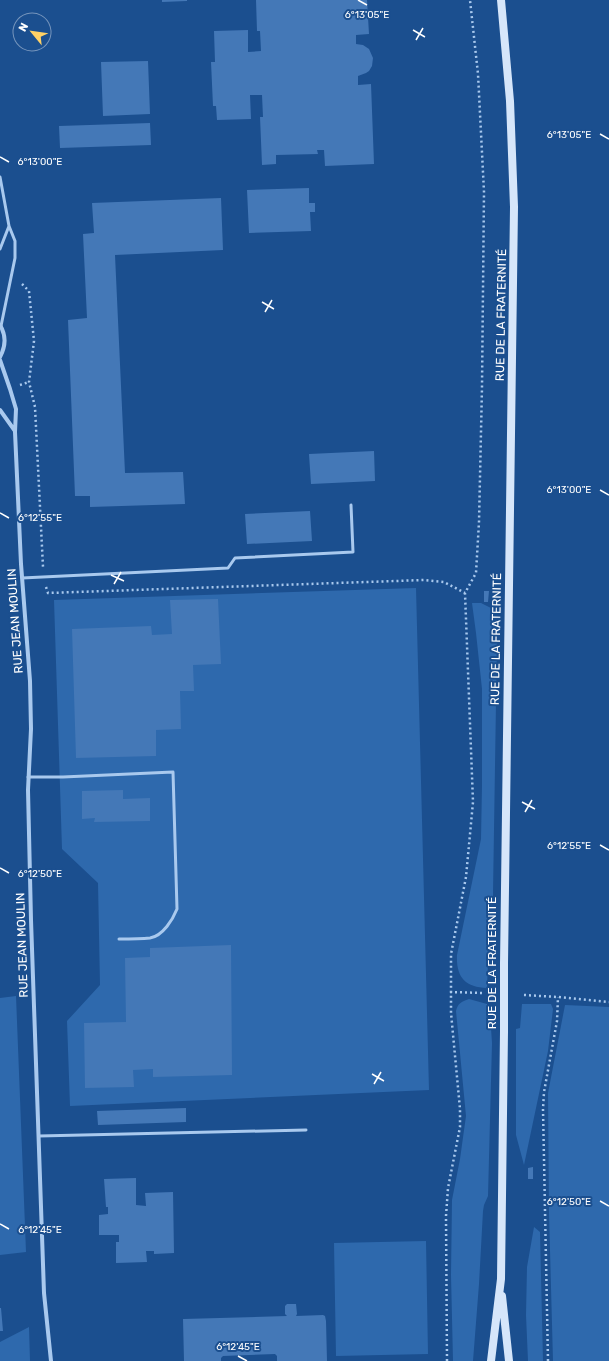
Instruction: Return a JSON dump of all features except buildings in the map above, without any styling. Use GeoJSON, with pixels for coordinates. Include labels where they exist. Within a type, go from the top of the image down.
{"type":"FeatureCollection","features":[{"type":"Feature","properties":{"kind":"main road","name":"RUE DE LA FRATERNITÉ"},"geometry":{"type":"LineString","coordinates":[[501,0],[510,101],[514,207],[501,1279]]}},
{"type":"Feature","properties":{"kind":"main road"},"geometry":{"type":"LineString","coordinates":[[491,1361],[501,1279]]}},
{"type":"Feature","properties":{"kind":"main road"},"geometry":{"type":"LineString","coordinates":[[501,1279],[509,1361]]}},
{"type":"Feature","properties":{"kind":"street"},"geometry":{"type":"LineString","coordinates":[[0,357],[3,351],[5,337],[1,325]]}},
{"type":"Feature","properties":{"kind":"street","name":"RUE JEAN MOULIN"},"geometry":{"type":"LineString","coordinates":[[0,360],[16,409],[15,432],[22,578],[30,681],[31,729],[28,790],[31,912],[44,1292],[51,1361]]}},
{"type":"Feature","properties":{"kind":"street"},"geometry":{"type":"LineString","coordinates":[[0,410],[15,432]]}},
{"type":"Feature","properties":{"kind":"lane"},"geometry":{"type":"LineString","coordinates":[[0,177],[9,226],[15,241],[15,258],[1,325]]}},
{"type":"Feature","properties":{"kind":"lane"},"geometry":{"type":"LineString","coordinates":[[0,249],[9,226]]}},
{"type":"Feature","properties":{"kind":"lane"},"geometry":{"type":"LineString","coordinates":[[22,578],[228,568],[235,558],[353,552],[351,505]]}},
{"type":"Feature","properties":{"kind":"lane"},"geometry":{"type":"LineString","coordinates":[[28,777],[173,772],[177,909],[169,924],[152,938],[119,939]]}},
{"type":"Feature","properties":{"kind":"lane"},"geometry":{"type":"LineString","coordinates":[[39,1136],[306,1130]]}},
{"type":"Feature","properties":{"kind":"path"},"geometry":{"type":"LineString","coordinates":[[447,1361],[446,1216],[448,1188],[460,1127],[460,1110],[450,992],[451,954],[466,876],[473,802],[465,593],[476,573],[479,522],[482,380],[484,192],[478,74],[470,0]]}},
{"type":"Feature","properties":{"kind":"path"},"geometry":{"type":"LineString","coordinates":[[10,279],[22,284],[29,292],[34,341],[29,382],[35,407],[44,583],[48,593],[424,580],[444,582],[465,593]]}},
{"type":"Feature","properties":{"kind":"path"},"geometry":{"type":"LineString","coordinates":[[450,992],[484,993]]}},
{"type":"Feature","properties":{"kind":"path"},"geometry":{"type":"LineString","coordinates":[[524,995],[609,1002]]}},
{"type":"Feature","properties":{"kind":"path"},"geometry":{"type":"LineString","coordinates":[[548,1361],[543,1109],[544,1092],[557,1022],[558,997]]}},
{"type":"Feature","properties":{"kind":"shaded area"},"geometry":{"type":"Polygon","coordinates":[[[416,588],[429,1090],[70,1106],[67,1021],[100,985],[98,883],[62,849],[54,600],[416,588]]]}},
{"type":"Feature","properties":{"kind":"shaded area"},"geometry":{"type":"Polygon","coordinates":[[[472,603],[481,603],[491,608],[497,639],[492,957],[488,962],[487,988],[473,986],[463,979],[460,975],[457,963],[457,955],[481,839],[482,689],[472,603]]]}},
{"type":"Feature","properties":{"kind":"shaded area"},"geometry":{"type":"Polygon","coordinates":[[[16,996],[26,1252],[0,1255],[0,998],[16,996]]]}},
{"type":"Feature","properties":{"kind":"shaded area"},"geometry":{"type":"Polygon","coordinates":[[[469,999],[487,1004],[486,1027],[491,1028],[492,1043],[488,1196],[483,1211],[473,1361],[453,1361],[451,1275],[452,1200],[466,1116],[456,1011],[460,1003],[469,999]]]}},
{"type":"Feature","properties":{"kind":"shaded area"},"geometry":{"type":"Polygon","coordinates":[[[522,1004],[551,1004],[553,1009],[548,1051],[524,1165],[516,1135],[516,1029],[520,1028],[522,1004]]]}},
{"type":"Feature","properties":{"kind":"shaded area"},"geometry":{"type":"Polygon","coordinates":[[[565,1005],[609,1007],[609,1361],[553,1361],[549,1213],[548,1093],[565,1005]]]}},
{"type":"Feature","properties":{"kind":"shaded area"},"geometry":{"type":"Polygon","coordinates":[[[534,1227],[540,1232],[543,1361],[528,1361],[526,1315],[527,1267],[534,1227]]]}},
{"type":"Feature","properties":{"kind":"shaded area"},"geometry":{"type":"Polygon","coordinates":[[[426,1241],[428,1354],[336,1356],[334,1243],[426,1241]]]}},
{"type":"Feature","properties":{"kind":"shaded area"},"geometry":{"type":"Polygon","coordinates":[[[29,1327],[30,1361],[0,1361],[0,1342],[29,1327]]]}}]}
